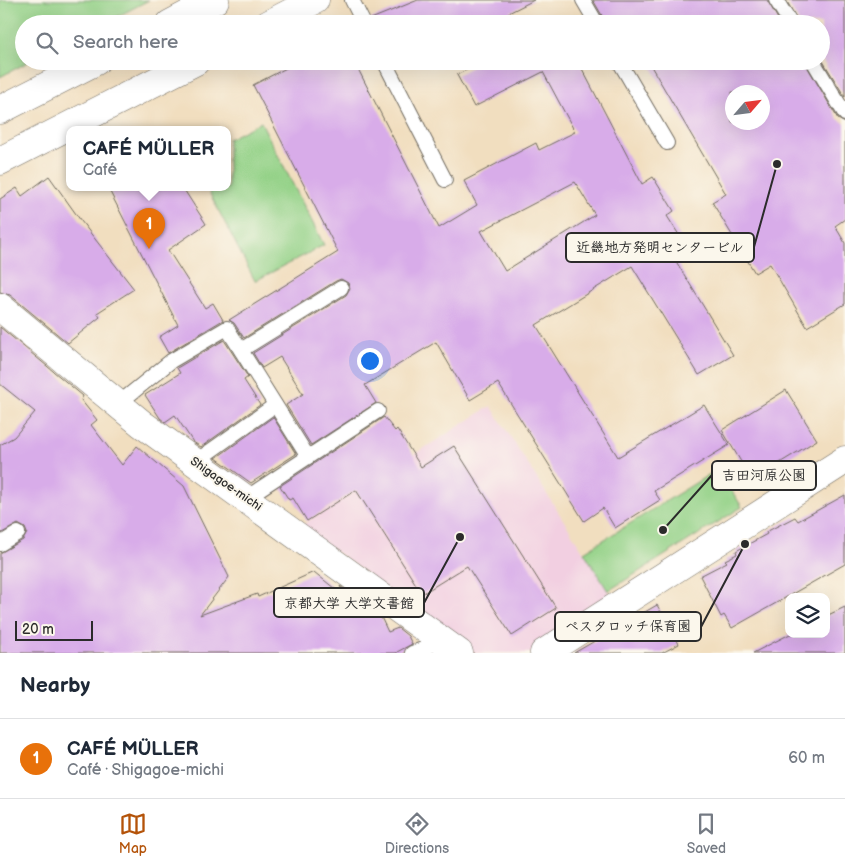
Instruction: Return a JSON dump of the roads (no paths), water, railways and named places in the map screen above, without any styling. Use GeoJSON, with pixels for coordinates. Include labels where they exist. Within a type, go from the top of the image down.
{"type":"FeatureCollection","features":[{"type":"Feature","properties":{"kind":"street"},"geometry":{"type":"LineString","coordinates":[[187,15],[216,0]]}},
{"type":"Feature","properties":{"kind":"street"},"geometry":{"type":"LineString","coordinates":[[286,15],[315,0]]}},
{"type":"Feature","properties":{"kind":"street"},"geometry":{"type":"LineString","coordinates":[[0,110],[78,70]]}},
{"type":"Feature","properties":{"kind":"street"},"geometry":{"type":"LineString","coordinates":[[69,126],[178,70]]}},
{"type":"Feature","properties":{"kind":"street"},"geometry":{"type":"LineString","coordinates":[[0,161],[66,127]]}},
{"type":"Feature","properties":{"kind":"street","name":"Shigagoe-michi"},"geometry":{"type":"LineString","coordinates":[[0,307],[142,424],[451,647]]}},
{"type":"Feature","properties":{"kind":"street"},"geometry":{"type":"LineString","coordinates":[[544,653],[845,460]]}},
{"type":"Feature","properties":{"kind":"lane"},"geometry":{"type":"LineString","coordinates":[[352,0],[360,15]]}},
{"type":"Feature","properties":{"kind":"lane"},"geometry":{"type":"LineString","coordinates":[[583,0],[592,15]]}},
{"type":"Feature","properties":{"kind":"lane"},"geometry":{"type":"LineString","coordinates":[[776,0],[785,15]]}},
{"type":"Feature","properties":{"kind":"lane"},"geometry":{"type":"LineString","coordinates":[[389,70],[445,180]]}},
{"type":"Feature","properties":{"kind":"lane"},"geometry":{"type":"LineString","coordinates":[[624,70],[667,143]]}},
{"type":"Feature","properties":{"kind":"lane"},"geometry":{"type":"LineString","coordinates":[[818,70],[845,114]]}},
{"type":"Feature","properties":{"kind":"lane"},"geometry":{"type":"LineString","coordinates":[[241,350],[341,288]]}},
{"type":"Feature","properties":{"kind":"lane"},"geometry":{"type":"LineString","coordinates":[[118,404],[171,361],[227,328],[308,457]]}},
{"type":"Feature","properties":{"kind":"lane"},"geometry":{"type":"LineString","coordinates":[[195,462],[275,405]]}},
{"type":"Feature","properties":{"kind":"lane"},"geometry":{"type":"LineString","coordinates":[[246,498],[378,412]]}},
{"type":"Feature","properties":{"kind":"lane"},"geometry":{"type":"LineString","coordinates":[[0,544],[18,533]]}},
{"type":"Feature","properties":{"kind":"lane"},"geometry":{"type":"LineString","coordinates":[[412,653],[451,647]]}},
{"type":"Feature","properties":{"kind":"place","name":"近畿地方発明センタービル"},"geometry":{"type":"Point","coordinates":[777,164]}},
{"type":"Feature","properties":{"kind":"place","name":"CAFÉ MÜLLER"},"geometry":{"type":"Point","coordinates":[149,249]}},
{"type":"Feature","properties":{"kind":"place","name":"吉田河原公園"},"geometry":{"type":"Point","coordinates":[663,530]}},
{"type":"Feature","properties":{"kind":"place","name":"京都大学 大学文書館"},"geometry":{"type":"Point","coordinates":[460,537]}},
{"type":"Feature","properties":{"kind":"place","name":"ペスタロッチ保育園"},"geometry":{"type":"Point","coordinates":[745,544]}}]}
